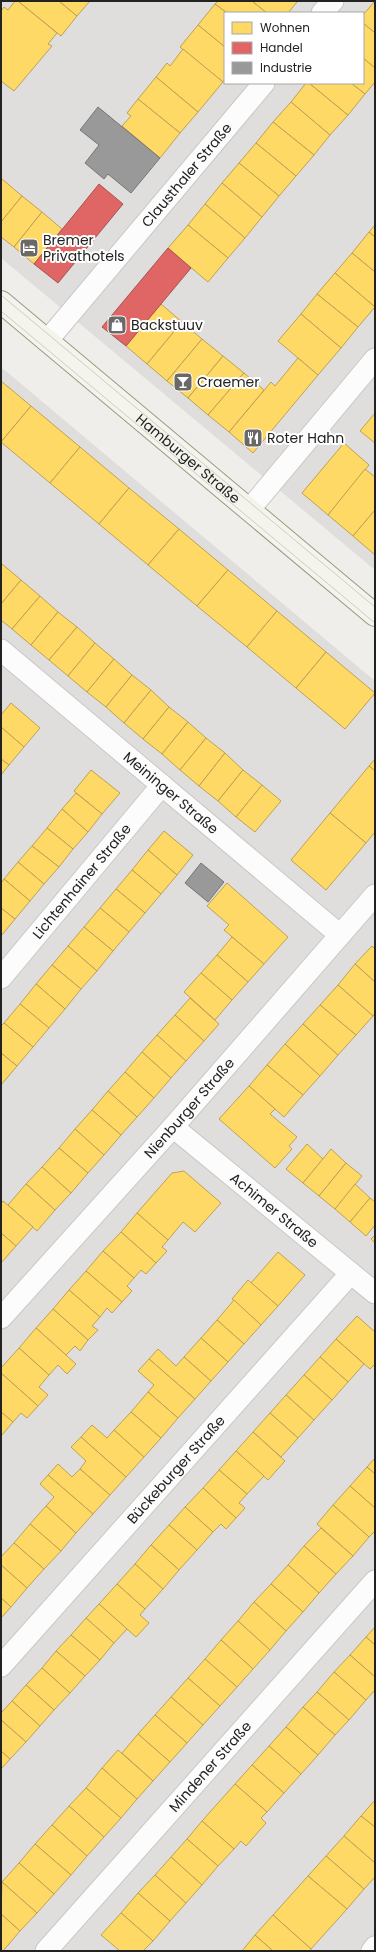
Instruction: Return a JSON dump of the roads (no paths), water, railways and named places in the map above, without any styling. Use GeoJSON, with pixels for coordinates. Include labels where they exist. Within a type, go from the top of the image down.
{"type":"FeatureCollection","features":[{"type":"Feature","properties":{"kind":"street"},"geometry":{"type":"LineString","coordinates":[[323,12],[333,1]]}},
{"type":"Feature","properties":{"kind":"street","name":"Clausthaler Straße"},"geometry":{"type":"LineString","coordinates":[[47,341],[263,84]]}},
{"type":"Feature","properties":{"kind":"street","name":"Hamburger Straße"},"geometry":{"type":"LineString","coordinates":[[1,302],[375,615]]}},
{"type":"Feature","properties":{"kind":"street"},"geometry":{"type":"LineString","coordinates":[[249,510],[375,360]]}},
{"type":"Feature","properties":{"kind":"street","name":"Meininger Straße"},"geometry":{"type":"LineString","coordinates":[[4,659],[162,785],[340,935]]}},
{"type":"Feature","properties":{"kind":"street","name":"Lichtenhainer Straße"},"geometry":{"type":"LineString","coordinates":[[1,978],[162,785]]}},
{"type":"Feature","properties":{"kind":"street","name":"Nienburger Straße"},"geometry":{"type":"LineString","coordinates":[[1,1318],[173,1126],[375,895]]}},
{"type":"Feature","properties":{"kind":"street","name":"Achimer Straße"},"geometry":{"type":"LineString","coordinates":[[173,1126],[375,1293]]}},
{"type":"Feature","properties":{"kind":"street","name":"Bückeburger Straße"},"geometry":{"type":"LineString","coordinates":[[1,1666],[351,1273]]}},
{"type":"Feature","properties":{"kind":"street","name":"Mindener Straße"},"geometry":{"type":"LineString","coordinates":[[46,1951],[375,1581]]}},
{"type":"Feature","properties":{"kind":"street"},"geometry":{"type":"LineString","coordinates":[[372,1951],[375,1947]]}},
{"type":"Feature","properties":{"kind":"tram line"},"geometry":{"type":"LineString","coordinates":[[1,295],[375,607]]}},
{"type":"Feature","properties":{"kind":"tram line"},"geometry":{"type":"LineString","coordinates":[[1,311],[375,623]]}},
{"type":"Feature","properties":{"kind":"place","name":"Bremer Privathotels"},"geometry":{"type":"Point","coordinates":[29,248]}},
{"type":"Feature","properties":{"kind":"place","name":"Backstuuv"},"geometry":{"type":"Point","coordinates":[117,325]}},
{"type":"Feature","properties":{"kind":"place","name":"Craemer"},"geometry":{"type":"Point","coordinates":[183,382]}},
{"type":"Feature","properties":{"kind":"place","name":"Roter Hahn"},"geometry":{"type":"Point","coordinates":[253,438]}}]}
